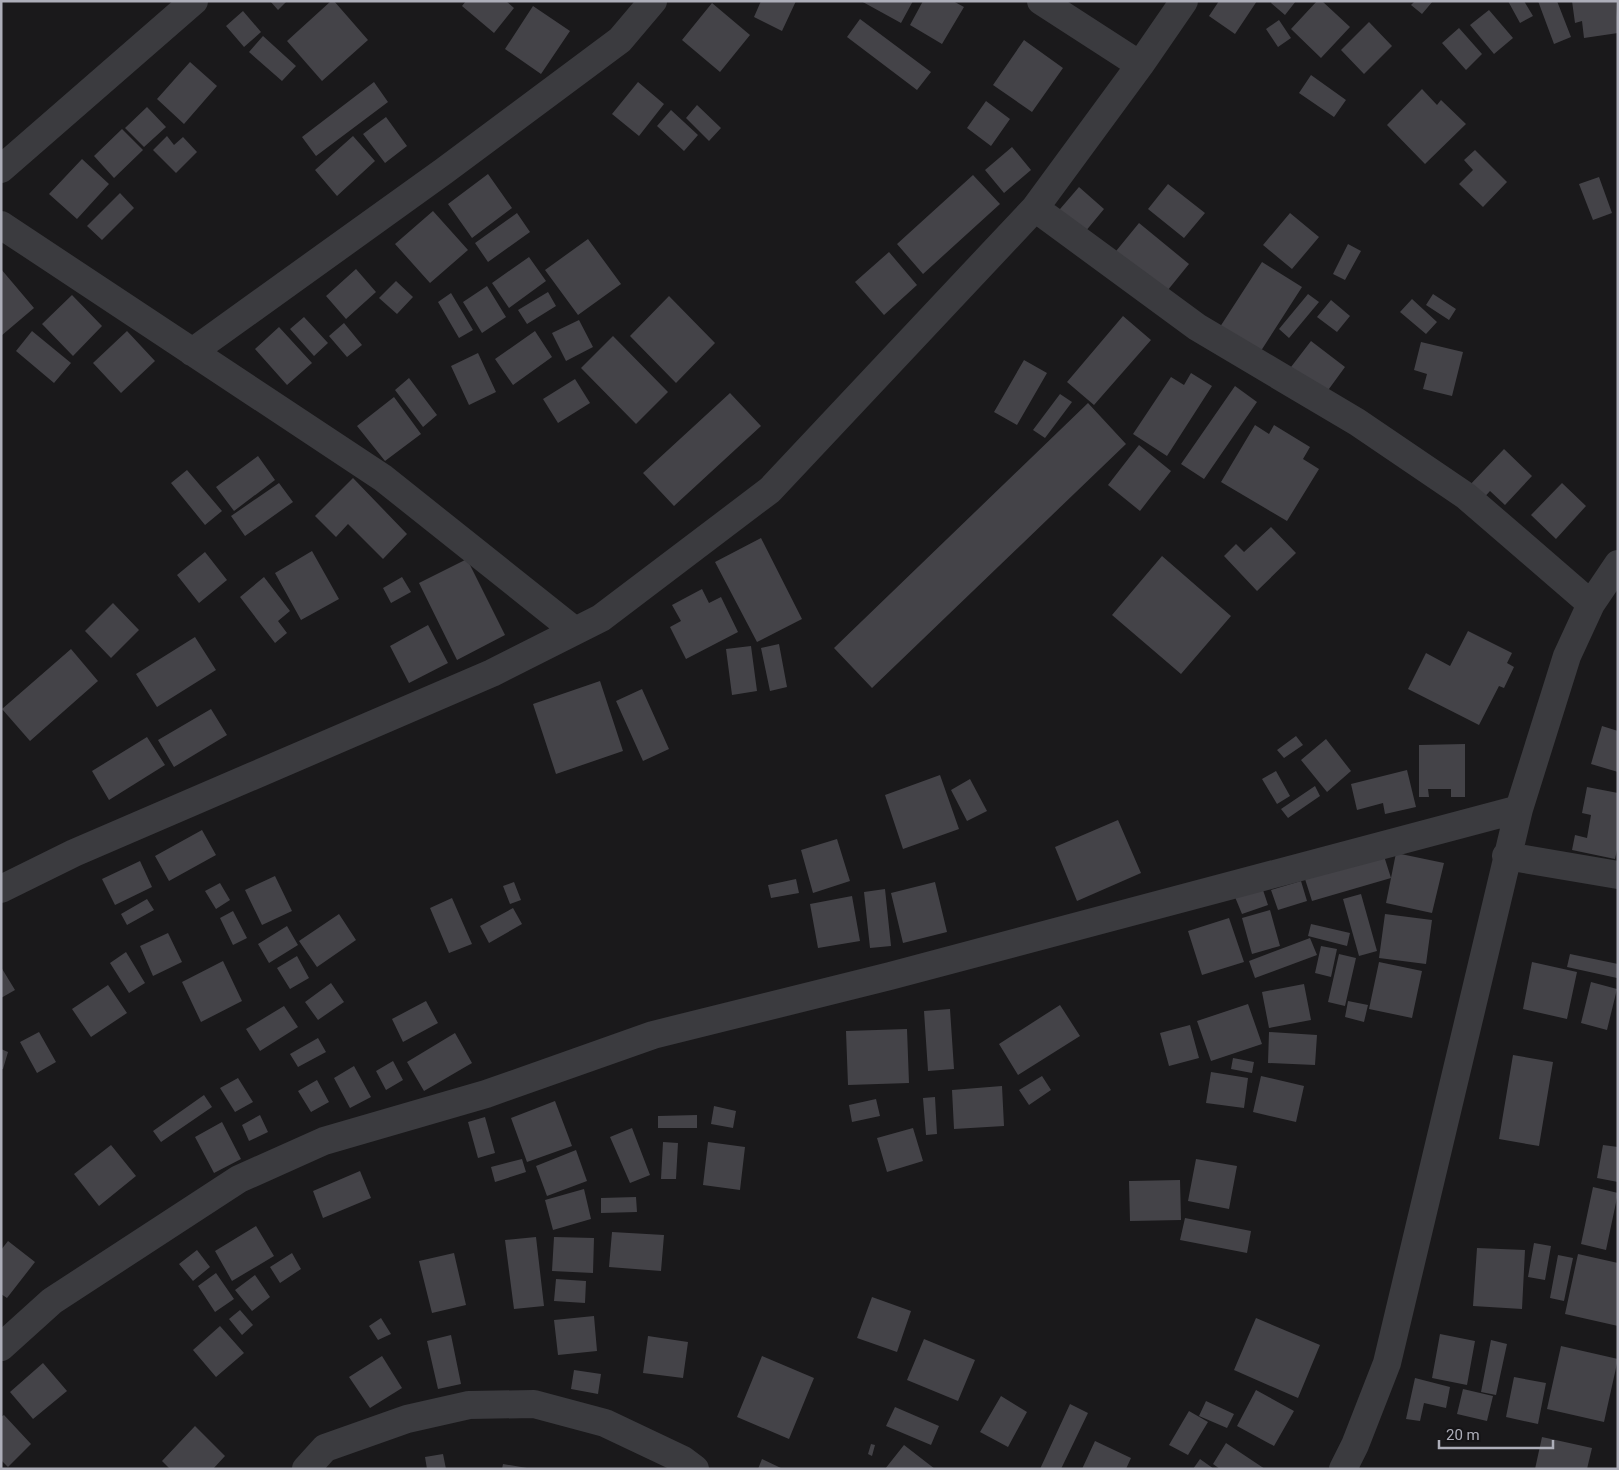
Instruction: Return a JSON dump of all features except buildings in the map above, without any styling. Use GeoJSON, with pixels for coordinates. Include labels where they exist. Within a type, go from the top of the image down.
{"type":"FeatureCollection","features":[{"type":"Feature","properties":{"kind":"street"},"geometry":{"type":"LineString","coordinates":[[1,169],[194,1]]}},
{"type":"Feature","properties":{"kind":"street"},"geometry":{"type":"LineString","coordinates":[[192,352],[444,171],[620,40],[653,1]]}},
{"type":"Feature","properties":{"kind":"street"},"geometry":{"type":"LineString","coordinates":[[1041,1],[1140,66]]}},
{"type":"Feature","properties":{"kind":"street"},"geometry":{"type":"LineString","coordinates":[[1,889],[74,853],[492,672],[601,618],[770,490],[1035,208],[1140,66],[1184,1]]}},
{"type":"Feature","properties":{"kind":"street"},"geometry":{"type":"LineString","coordinates":[[1035,208],[1197,327],[1357,422],[1466,496],[1591,604]]}},
{"type":"Feature","properties":{"kind":"street"},"geometry":{"type":"LineString","coordinates":[[1,225],[383,478],[574,631]]}},
{"type":"Feature","properties":{"kind":"street"},"geometry":{"type":"LineString","coordinates":[[1343,1469],[1355,1445],[1387,1363],[1506,856],[1519,809],[1568,656],[1591,604],[1618,564]]}},
{"type":"Feature","properties":{"kind":"street"},"geometry":{"type":"LineString","coordinates":[[1,1347],[52,1301],[239,1179],[324,1141],[486,1094],[653,1035],[890,976],[1519,809]]}},
{"type":"Feature","properties":{"kind":"street"},"geometry":{"type":"LineString","coordinates":[[1506,856],[1618,875]]}},
{"type":"Feature","properties":{"kind":"street"},"geometry":{"type":"LineString","coordinates":[[306,1469],[326,1448],[407,1419],[469,1405],[534,1404],[605,1423],[683,1460],[695,1469]]}}]}
